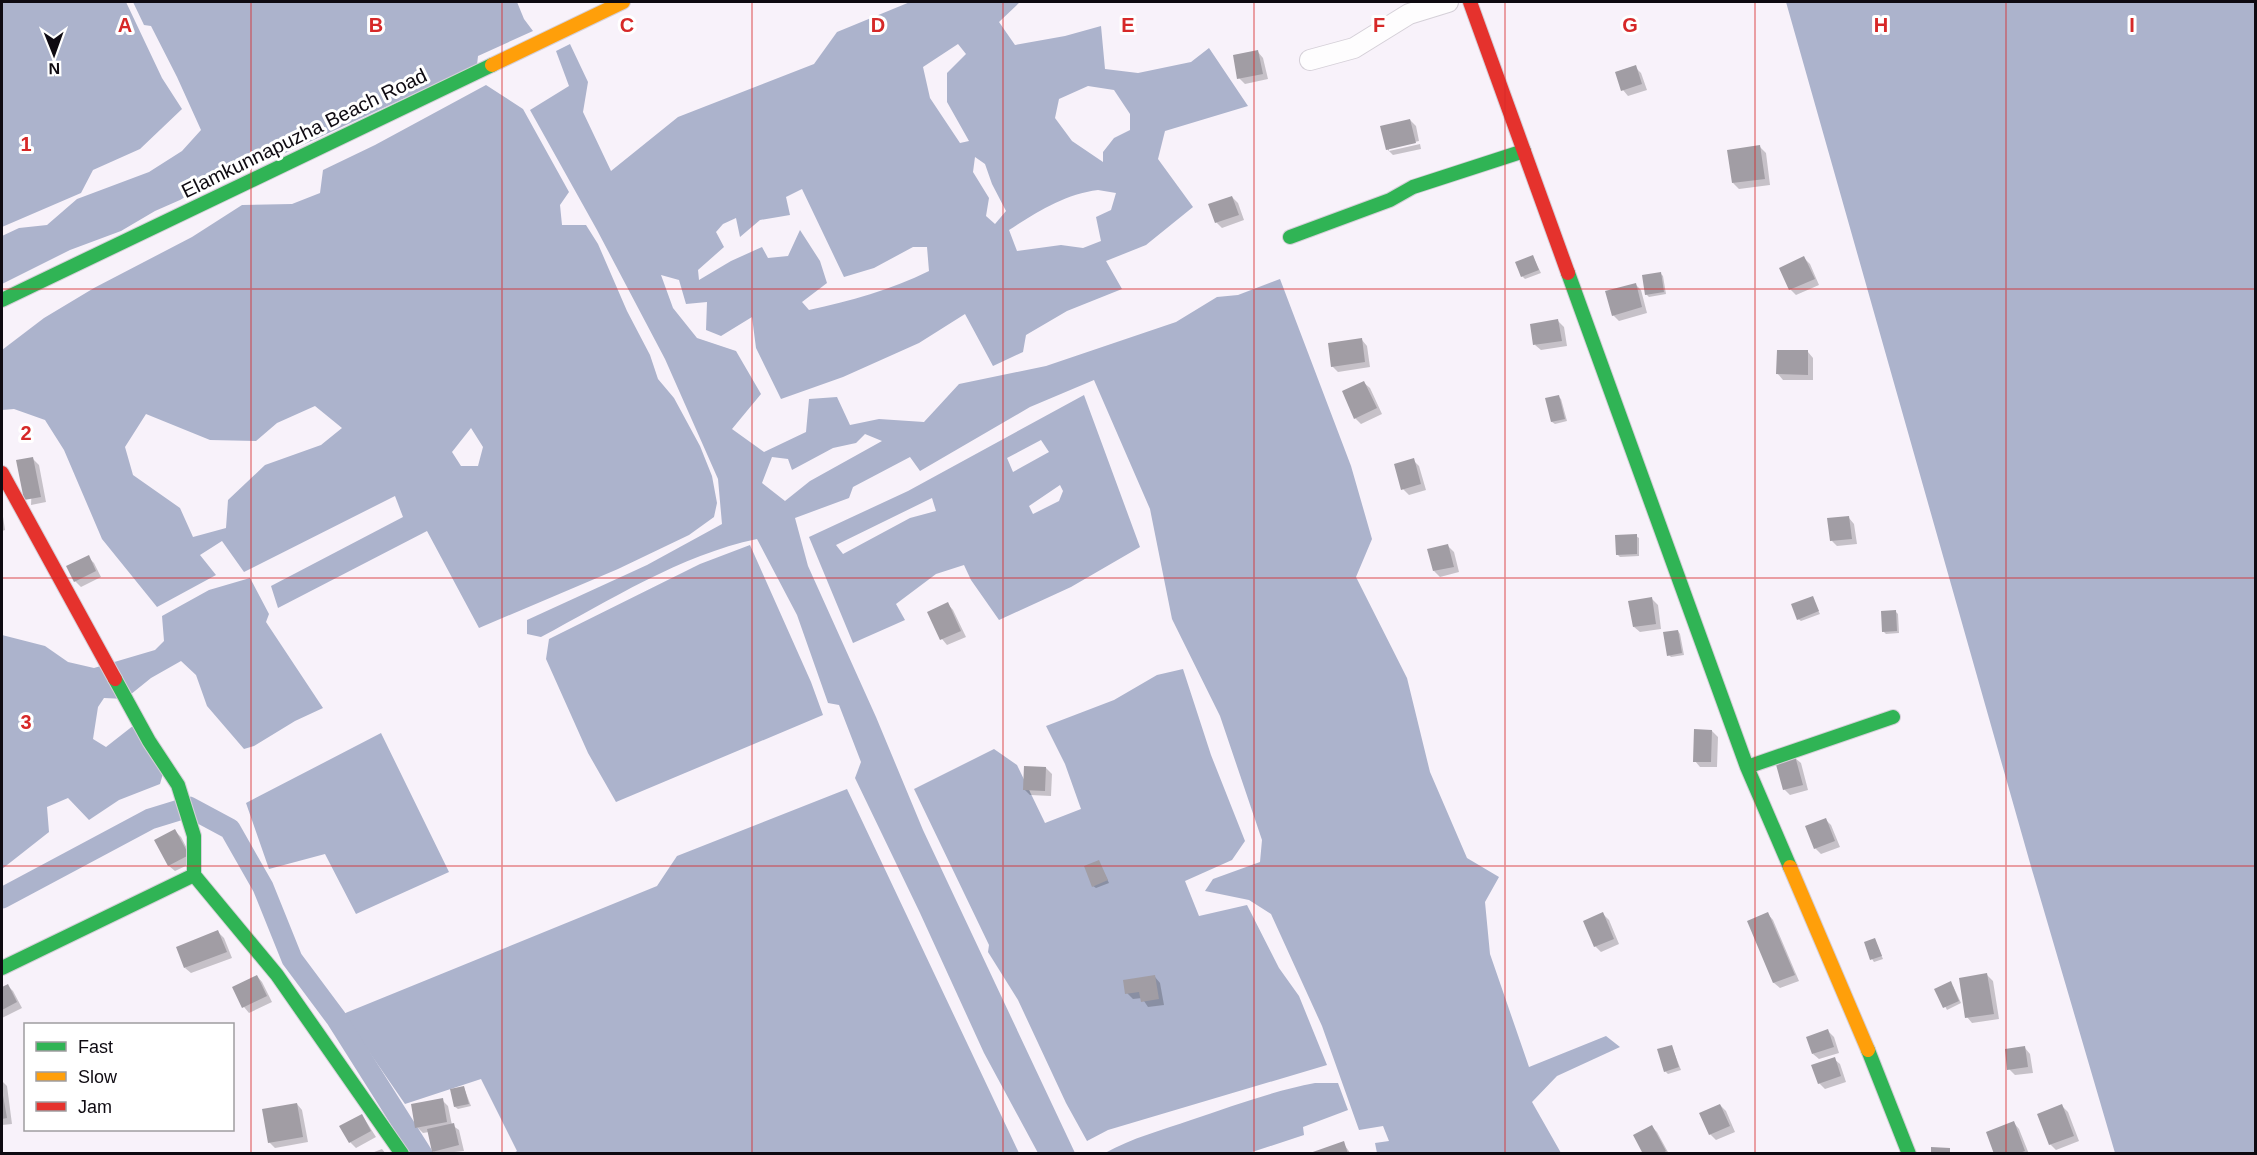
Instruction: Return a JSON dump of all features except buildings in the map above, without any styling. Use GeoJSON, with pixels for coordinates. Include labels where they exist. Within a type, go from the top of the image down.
{"type":"FeatureCollection","features":[{"type":"Feature","properties":{"kind":"main road","name":"Elamkunnapuzha Beach Road"},"geometry":{"type":"LineString","coordinates":[[2,300],[623,2]]}},
{"type":"Feature","properties":{"kind":"main road"},"geometry":{"type":"LineString","coordinates":[[1470,2],[1746,767],[1883,1085],[1909,1154]]}},
{"type":"Feature","properties":{"kind":"main road"},"geometry":{"type":"LineString","coordinates":[[1290,237],[1390,200],[1413,187],[1524,151]]}},
{"type":"Feature","properties":{"kind":"main road"},"geometry":{"type":"LineString","coordinates":[[2,473],[149,741],[178,785],[194,836],[194,875],[223,906],[290,993],[402,1154]]}},
{"type":"Feature","properties":{"kind":"main road"},"geometry":{"type":"LineString","coordinates":[[1746,767],[1893,717]]}},
{"type":"Feature","properties":{"kind":"main road"},"geometry":{"type":"LineString","coordinates":[[2,968],[194,875]]}},
{"type":"Feature","properties":{"kind":"street"},"geometry":{"type":"LineString","coordinates":[[1310,60],[1354,48],[1409,14],[1448,2]]}},
{"type":"Feature","properties":{"kind":"water"},"geometry":{"type":"Polygon","coordinates":[[[2,2],[126,2],[162,78],[182,109],[140,149],[93,170],[81,193],[2,227],[2,2]]]}},
{"type":"Feature","properties":{"kind":"water"},"geometry":{"type":"Polygon","coordinates":[[[133,2],[517,2],[524,19],[533,31],[478,56],[477,65],[235,176],[232,172],[210,182],[121,231],[70,250],[2,284],[2,236],[19,228],[47,225],[77,199],[149,172],[182,151],[201,130],[151,26],[144,25],[133,2]]]}},
{"type":"Feature","properties":{"kind":"water"},"geometry":{"type":"Polygon","coordinates":[[[910,2],[1020,2],[999,22],[1015,45],[1065,36],[1101,26],[1105,69],[1138,73],[1191,62],[1209,48],[1248,106],[1165,131],[1158,159],[1193,207],[1146,245],[1106,261],[1122,289],[1067,311],[1026,335],[1023,352],[993,366],[965,314],[919,343],[843,377],[781,399],[756,348],[752,317],[721,336],[706,330],[707,302],[686,304],[679,280],[661,275],[673,308],[697,338],[736,351],[761,394],[732,429],[764,452],[806,432],[809,399],[837,397],[850,425],[879,419],[924,422],[959,384],[1046,366],[1176,322],[1217,297],[1238,295],[1280,279],[1351,466],[1372,539],[1356,577],[1407,678],[1430,772],[1467,858],[1499,877],[1485,902],[1490,954],[1529,1067],[1606,1036],[1620,1047],[1557,1076],[1532,1102],[1561,1153],[1377,1153],[1375,1143],[1389,1141],[1383,1126],[1359,1130],[1322,1026],[1271,914],[1249,900],[1205,891],[1213,879],[1260,862],[1262,840],[1220,716],[1172,619],[1150,509],[1094,380],[1030,407],[920,471],[910,457],[853,487],[849,498],[795,518],[808,566],[876,717],[923,830],[1075,1153],[1038,1153],[984,1053],[855,778],[861,762],[839,705],[828,703],[797,615],[757,539],[700,556],[646,580],[541,637],[527,634],[527,620],[647,565],[722,524],[718,479],[665,359],[530,110],[569,86],[556,51],[570,44],[588,82],[583,112],[611,171],[678,117],[814,64],[837,32],[910,2]],[[958,44],[923,67],[930,98],[960,143],[969,141],[947,102],[947,73],[966,54],[958,44]],[[1088,86],[1059,99],[1055,118],[1072,141],[1103,162],[1103,152],[1114,138],[1130,130],[1130,114],[1114,90],[1088,86]],[[975,157],[973,172],[989,198],[986,216],[995,224],[1006,211],[985,164],[975,157]],[[802,189],[786,197],[790,215],[760,220],[740,237],[736,218],[723,224],[716,232],[724,247],[698,270],[699,280],[731,261],[762,247],[768,258],[788,256],[800,230],[820,261],[827,283],[802,302],[809,310],[870,294],[929,271],[927,247],[913,247],[874,268],[844,277],[802,189]],[[1098,190],[1086,192],[1052,205],[1009,230],[1017,251],[1061,245],[1083,248],[1101,241],[1096,217],[1111,210],[1116,193],[1098,190]],[[865,434],[856,443],[833,448],[792,470],[788,459],[772,457],[762,483],[785,501],[810,481],[882,441],[865,434]]]}},
{"type":"Feature","properties":{"kind":"water"},"geometry":{"type":"Polygon","coordinates":[[[1786,2],[2255,2],[2255,1153],[2115,1153],[2030,863],[1786,2]]]}},
{"type":"Feature","properties":{"kind":"water"},"geometry":{"type":"Polygon","coordinates":[[[486,85],[523,109],[569,192],[560,205],[562,225],[586,225],[598,244],[627,311],[650,355],[658,379],[674,398],[700,446],[712,476],[717,503],[714,517],[689,535],[618,569],[479,628],[427,531],[278,608],[271,586],[403,517],[395,496],[244,572],[222,541],[200,555],[216,575],[157,607],[102,539],[64,450],[45,420],[14,409],[2,410],[2,350],[44,318],[94,288],[192,237],[242,205],[292,204],[320,193],[323,170],[375,145],[486,85]],[[315,406],[277,423],[256,441],[210,440],[146,414],[125,447],[133,475],[180,508],[193,537],[226,528],[228,500],[265,465],[321,445],[342,428],[315,406]],[[471,428],[452,452],[461,466],[478,466],[483,447],[471,428]]]}},
{"type":"Feature","properties":{"kind":"water"},"geometry":{"type":"Polygon","coordinates":[[[1084,395],[1140,547],[1071,587],[999,620],[971,580],[964,565],[936,574],[896,604],[905,620],[853,643],[809,537],[908,491],[1084,395]],[[1041,440],[1007,458],[1013,472],[1049,452],[1041,440]],[[1060,485],[1029,506],[1033,514],[1059,501],[1063,491],[1060,485]],[[932,498],[836,545],[843,554],[910,518],[936,511],[932,498]]]}},
{"type":"Feature","properties":{"kind":"water"},"geometry":{"type":"Polygon","coordinates":[[[750,545],[811,682],[823,715],[616,802],[588,753],[546,659],[549,639],[700,564],[750,545]]]}},
{"type":"Feature","properties":{"kind":"water"},"geometry":{"type":"Polygon","coordinates":[[[250,578],[269,614],[266,622],[323,708],[295,721],[254,746],[244,749],[207,706],[196,675],[181,661],[151,678],[125,699],[104,698],[98,707],[93,739],[106,747],[143,718],[164,770],[160,784],[119,800],[89,820],[68,798],[47,807],[49,832],[2,869],[2,635],[45,646],[68,662],[94,668],[155,650],[164,641],[162,616],[209,590],[250,578]]]}},
{"type":"Feature","properties":{"kind":"water"},"geometry":{"type":"Polygon","coordinates":[[[1183,669],[1211,755],[1245,841],[1232,860],[1185,881],[1199,916],[1247,905],[1279,968],[1299,996],[1327,1065],[1108,1130],[1087,1141],[1066,1103],[1018,1000],[988,952],[989,945],[914,789],[994,749],[1017,765],[1045,823],[1081,809],[1065,764],[1046,726],[1114,700],[1157,675],[1183,669]]]}},
{"type":"Feature","properties":{"kind":"water"},"geometry":{"type":"Polygon","coordinates":[[[381,733],[449,872],[356,914],[325,854],[269,869],[246,803],[381,733]]]}},
{"type":"Feature","properties":{"kind":"water"},"geometry":{"type":"Polygon","coordinates":[[[847,789],[1019,1153],[514,1153],[517,1151],[481,1079],[405,1104],[343,1014],[657,886],[677,856],[847,789]]]}},
{"type":"Feature","properties":{"kind":"water"},"geometry":{"type":"Polygon","coordinates":[[[1315,1083],[1338,1083],[1348,1110],[1303,1127],[1304,1135],[1249,1153],[1105,1153],[1136,1139],[1237,1104],[1315,1083]]]}},
{"type":"Feature","properties":{"kind":"waterway"},"geometry":{"type":"LineString","coordinates":[[2,898],[150,819],[189,807],[230,829],[263,887],[292,959],[336,1018],[422,1154]]}},
{"type":"Feature","properties":{"kind":"traffic: fast"},"geometry":{"type":"LineString","coordinates":[[2,300],[492,65]]}},
{"type":"Feature","properties":{"kind":"traffic: fast"},"geometry":{"type":"LineString","coordinates":[[1290,237],[1390,200],[1413,187],[1524,151]]}},
{"type":"Feature","properties":{"kind":"traffic: fast"},"geometry":{"type":"LineString","coordinates":[[1568,273],[1747,767],[1790,867]]}},
{"type":"Feature","properties":{"kind":"traffic: fast"},"geometry":{"type":"LineString","coordinates":[[115,679],[149,741],[178,785],[194,836],[194,875]]}},
{"type":"Feature","properties":{"kind":"traffic: fast"},"geometry":{"type":"LineString","coordinates":[[1747,767],[1893,717]]}},
{"type":"Feature","properties":{"kind":"traffic: fast"},"geometry":{"type":"LineString","coordinates":[[2,968],[194,875],[277,975],[402,1154]]}},
{"type":"Feature","properties":{"kind":"traffic: fast"},"geometry":{"type":"LineString","coordinates":[[1868,1050],[1909,1154]]}},
{"type":"Feature","properties":{"kind":"traffic: slow"},"geometry":{"type":"LineString","coordinates":[[492,65],[623,2]]}},
{"type":"Feature","properties":{"kind":"traffic: slow"},"geometry":{"type":"LineString","coordinates":[[1790,867],[1868,1050]]}},
{"type":"Feature","properties":{"kind":"traffic: jam"},"geometry":{"type":"LineString","coordinates":[[1470,2],[1568,273]]}},
{"type":"Feature","properties":{"kind":"traffic: jam"},"geometry":{"type":"LineString","coordinates":[[2,473],[115,679]]}}]}
